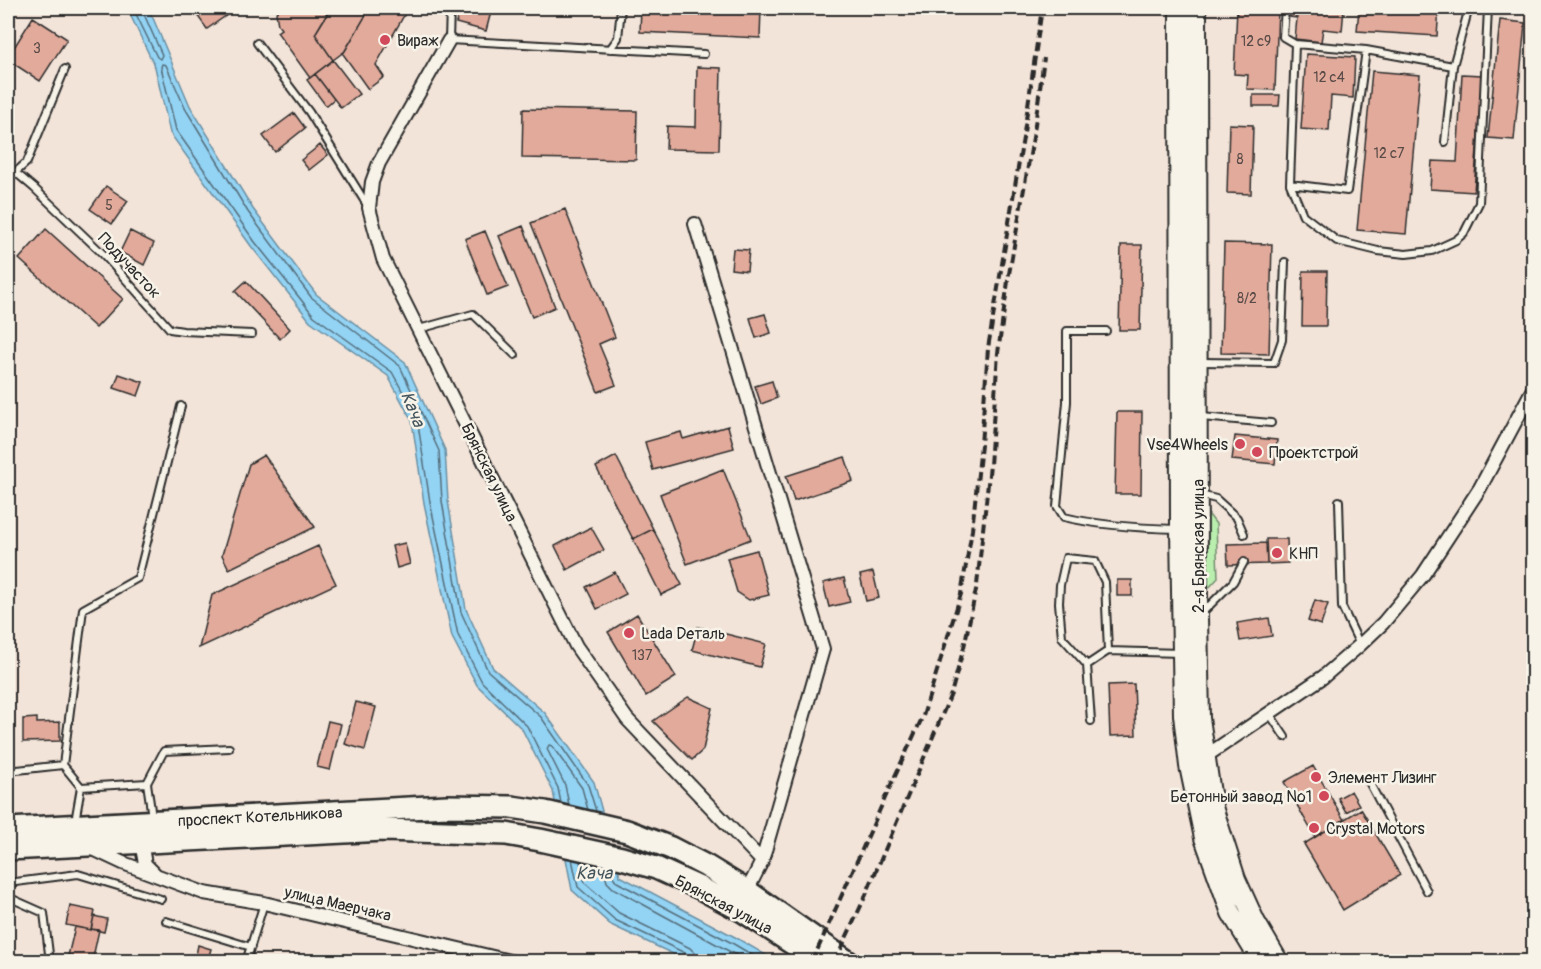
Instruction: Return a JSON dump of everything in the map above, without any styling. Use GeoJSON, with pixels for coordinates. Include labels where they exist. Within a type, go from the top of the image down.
{"type":"FeatureCollection","features":[{"type":"Feature","properties":{"kind":"highway","name":"проспект Котельникова"},"geometry":{"type":"LineString","coordinates":[[8,845],[74,825],[447,806],[512,807],[545,812]]}},
{"type":"Feature","properties":{"kind":"highway","name":"Брянская улица"},"geometry":{"type":"LineString","coordinates":[[545,812],[627,831],[671,848],[747,891],[848,962]]}},
{"type":"Feature","properties":{"kind":"highway","name":"проспект Котельникова"},"geometry":{"type":"LineString","coordinates":[[8,845],[84,845],[384,830],[506,834],[540,840]]}},
{"type":"Feature","properties":{"kind":"highway","name":"Брянская улица"},"geometry":{"type":"LineString","coordinates":[[540,840],[656,868],[702,889],[752,917],[821,962]]}},
{"type":"Feature","properties":{"kind":"main road","name":"2-я Брянская улица"},"geometry":{"type":"LineString","coordinates":[[1179,8],[1180,529],[1183,715],[1189,766],[1204,838],[1231,913],[1261,962]]}},
{"type":"Feature","properties":{"kind":"main road","name":"2-я Брянская улица"},"geometry":{"type":"LineString","coordinates":[[1197,8],[1200,718],[1213,807],[1236,879],[1255,921],[1279,962]]}},
{"type":"Feature","properties":{"kind":"street","name":"Брянская улица"},"geometry":{"type":"LineString","coordinates":[[449,40],[379,163],[372,182],[369,208],[383,259],[576,646],[627,719],[762,861]]}},
{"type":"Feature","properties":{"kind":"street","name":"Брянская улица"},"geometry":{"type":"LineString","coordinates":[[695,224],[823,649],[762,861],[747,891]]}},
{"type":"Feature","properties":{"kind":"street"},"geometry":{"type":"LineString","coordinates":[[1206,756],[1323,677],[1383,623],[1423,575],[1480,488],[1533,387]]}},
{"type":"Feature","properties":{"kind":"street"},"geometry":{"type":"LineString","coordinates":[[141,842],[146,864],[155,875]]}},
{"type":"Feature","properties":{"kind":"street","name":"улица Маерчака"},"geometry":{"type":"LineString","coordinates":[[84,845],[123,863],[204,893],[264,903],[514,962]]}},
{"type":"Feature","properties":{"kind":"lane"},"geometry":{"type":"LineString","coordinates":[[450,8],[449,40],[704,54]]}},
{"type":"Feature","properties":{"kind":"lane"},"geometry":{"type":"LineString","coordinates":[[610,49],[618,38],[621,8]]}},
{"type":"Feature","properties":{"kind":"lane"},"geometry":{"type":"LineString","coordinates":[[1285,8],[1283,37],[1295,44],[1366,51],[1453,66]]}},
{"type":"Feature","properties":{"kind":"lane"},"geometry":{"type":"LineString","coordinates":[[1445,142],[1453,66],[1469,8]]}},
{"type":"Feature","properties":{"kind":"lane"},"geometry":{"type":"LineString","coordinates":[[1295,44],[1290,184],[1303,215],[1337,242],[1378,251],[1406,254],[1432,251],[1456,240],[1464,233],[1479,202],[1488,8]]}},
{"type":"Feature","properties":{"kind":"lane"},"geometry":{"type":"LineString","coordinates":[[257,43],[309,112],[369,208]]}},
{"type":"Feature","properties":{"kind":"lane"},"geometry":{"type":"LineString","coordinates":[[1290,184],[1347,191],[1366,51]]}},
{"type":"Feature","properties":{"kind":"lane"},"geometry":{"type":"LineString","coordinates":[[15,172],[27,162],[65,69]]}},
{"type":"Feature","properties":{"kind":"lane","name":"Подучасток"},"geometry":{"type":"LineString","coordinates":[[8,166],[103,254],[170,329],[252,334]]}},
{"type":"Feature","properties":{"kind":"lane"},"geometry":{"type":"LineString","coordinates":[[1197,362],[1274,363],[1282,340],[1285,262]]}},
{"type":"Feature","properties":{"kind":"lane"},"geometry":{"type":"LineString","coordinates":[[418,329],[473,314],[515,355]]}},
{"type":"Feature","properties":{"kind":"lane"},"geometry":{"type":"LineString","coordinates":[[1106,331],[1067,331],[1067,402],[1057,506],[1064,517],[1078,521],[1180,529]]}},
{"type":"Feature","properties":{"kind":"lane"},"geometry":{"type":"LineString","coordinates":[[74,825],[81,787],[63,765],[83,609],[138,578],[181,406]]}},
{"type":"Feature","properties":{"kind":"lane"},"geometry":{"type":"LineString","coordinates":[[1197,417],[1271,423]]}},
{"type":"Feature","properties":{"kind":"lane"},"geometry":{"type":"LineString","coordinates":[[1198,495],[1216,499],[1237,518],[1244,534]]}},
{"type":"Feature","properties":{"kind":"lane"},"geometry":{"type":"LineString","coordinates":[[1339,501],[1342,607],[1360,645]]}},
{"type":"Feature","properties":{"kind":"lane"},"geometry":{"type":"LineString","coordinates":[[1091,721],[1087,665],[1062,638],[1059,603],[1066,558],[1095,561],[1105,582],[1108,651]]}},
{"type":"Feature","properties":{"kind":"lane"},"geometry":{"type":"LineString","coordinates":[[1198,617],[1233,582],[1244,562]]}},
{"type":"Feature","properties":{"kind":"lane"},"geometry":{"type":"LineString","coordinates":[[1087,665],[1108,651],[1182,653]]}},
{"type":"Feature","properties":{"kind":"lane"},"geometry":{"type":"LineString","coordinates":[[1269,712],[1286,737]]}},
{"type":"Feature","properties":{"kind":"lane"},"geometry":{"type":"LineString","coordinates":[[152,821],[147,783],[164,751],[229,748]]}},
{"type":"Feature","properties":{"kind":"lane"},"geometry":{"type":"LineString","coordinates":[[8,771],[63,765]]}},
{"type":"Feature","properties":{"kind":"lane"},"geometry":{"type":"LineString","coordinates":[[1369,782],[1427,891]]}},
{"type":"Feature","properties":{"kind":"lane"},"geometry":{"type":"LineString","coordinates":[[81,787],[147,783]]}},
{"type":"Feature","properties":{"kind":"lane"},"geometry":{"type":"LineString","coordinates":[[8,883],[78,874],[162,899]]}},
{"type":"Feature","properties":{"kind":"lane"},"geometry":{"type":"LineString","coordinates":[[8,897],[44,913],[50,962]]}},
{"type":"Feature","properties":{"kind":"lane"},"geometry":{"type":"LineString","coordinates":[[246,962],[264,903]]}},
{"type":"Feature","properties":{"kind":"lane"},"geometry":{"type":"LineString","coordinates":[[166,921],[251,947]]}},
{"type":"Feature","properties":{"kind":"green space"},"geometry":{"type":"Polygon","coordinates":[[[1206,511],[1216,524],[1218,578],[1206,591],[1206,511]]]}},
{"type":"Feature","properties":{"kind":"water","name":"Кача"},"geometry":{"type":"Polygon","coordinates":[[[127,8],[147,8],[190,106],[253,209],[316,294],[405,362],[445,450],[448,501],[466,609],[493,668],[545,713],[594,782],[620,876],[776,961],[688,961],[611,925],[572,890],[553,791],[522,729],[477,685],[452,637],[424,503],[412,421],[388,376],[310,321],[251,246],[170,133],[155,67],[127,8]]]}},
{"type":"Feature","properties":{"kind":"pier"},"geometry":{"type":"Polygon","coordinates":[[[551,800],[605,813],[620,869],[563,857],[551,800]]]}},
{"type":"Feature","properties":{"kind":"building"},"geometry":{"type":"Polygon","coordinates":[[[192,8],[237,8],[207,29],[192,8]]]}},
{"type":"Feature","properties":{"kind":"building"},"geometry":{"type":"Polygon","coordinates":[[[279,8],[320,8],[327,14],[315,34],[333,60],[310,78],[277,32],[281,29],[276,13],[279,8]]]}},
{"type":"Feature","properties":{"kind":"building"},"geometry":{"type":"Polygon","coordinates":[[[331,8],[370,8],[345,51],[333,60],[315,34],[331,8]]]}},
{"type":"Feature","properties":{"kind":"building"},"geometry":{"type":"Polygon","coordinates":[[[370,8],[407,10],[376,65],[384,77],[368,89],[343,54],[370,8]]]}},
{"type":"Feature","properties":{"kind":"building"},"geometry":{"type":"Polygon","coordinates":[[[460,8],[492,8],[486,31],[456,23],[460,8]]]}},
{"type":"Feature","properties":{"kind":"building"},"geometry":{"type":"Polygon","coordinates":[[[641,8],[761,8],[760,38],[640,32],[641,8]]]}},
{"type":"Feature","properties":{"kind":"building"},"geometry":{"type":"Polygon","coordinates":[[[1237,8],[1278,8],[1275,90],[1247,89],[1248,75],[1234,74],[1237,8]]]}},
{"type":"Feature","properties":{"kind":"building"},"geometry":{"type":"Polygon","coordinates":[[[1291,8],[1344,8],[1342,31],[1323,29],[1321,42],[1295,39],[1297,18],[1290,17],[1291,8]]]}},
{"type":"Feature","properties":{"kind":"building"},"geometry":{"type":"Polygon","coordinates":[[[1359,8],[1439,8],[1437,36],[1357,31],[1359,8]]]}},
{"type":"Feature","properties":{"kind":"building"},"geometry":{"type":"Polygon","coordinates":[[[33,17],[67,39],[40,81],[8,60],[33,17]]]}},
{"type":"Feature","properties":{"kind":"building"},"geometry":{"type":"Polygon","coordinates":[[[1500,20],[1525,23],[1514,140],[1488,138],[1500,20]]]}},
{"type":"Feature","properties":{"kind":"building"},"geometry":{"type":"Polygon","coordinates":[[[1306,54],[1355,57],[1353,98],[1331,96],[1329,131],[1301,129],[1306,54]]]}},
{"type":"Feature","properties":{"kind":"building"},"geometry":{"type":"Polygon","coordinates":[[[333,60],[359,94],[341,108],[315,74],[333,60]]]}},
{"type":"Feature","properties":{"kind":"building"},"geometry":{"type":"Polygon","coordinates":[[[697,67],[721,68],[719,150],[666,149],[667,126],[696,127],[697,67]]]}},
{"type":"Feature","properties":{"kind":"building"},"geometry":{"type":"Polygon","coordinates":[[[1372,71],[1420,75],[1406,234],[1357,230],[1372,71]]]}},
{"type":"Feature","properties":{"kind":"building"},"geometry":{"type":"Polygon","coordinates":[[[315,74],[334,99],[326,106],[307,80],[315,74]]]}},
{"type":"Feature","properties":{"kind":"building"},"geometry":{"type":"Polygon","coordinates":[[[1462,74],[1482,75],[1474,192],[1430,189],[1432,161],[1457,162],[1462,74]]]}},
{"type":"Feature","properties":{"kind":"building"},"geometry":{"type":"Polygon","coordinates":[[[1253,95],[1280,95],[1279,106],[1253,106],[1253,95]]]}},
{"type":"Feature","properties":{"kind":"building"},"geometry":{"type":"Polygon","coordinates":[[[523,109],[637,111],[636,160],[522,158],[523,109]]]}},
{"type":"Feature","properties":{"kind":"building"},"geometry":{"type":"Polygon","coordinates":[[[294,113],[305,128],[275,152],[263,136],[294,113]]]}},
{"type":"Feature","properties":{"kind":"building"},"geometry":{"type":"Polygon","coordinates":[[[1229,124],[1253,125],[1251,194],[1227,193],[1229,124]]]}},
{"type":"Feature","properties":{"kind":"building"},"geometry":{"type":"Polygon","coordinates":[[[320,145],[328,155],[309,170],[301,160],[320,145]]]}},
{"type":"Feature","properties":{"kind":"building"},"geometry":{"type":"Polygon","coordinates":[[[106,186],[128,201],[112,224],[90,209],[106,186]]]}},
{"type":"Feature","properties":{"kind":"building"},"geometry":{"type":"Polygon","coordinates":[[[565,209],[615,337],[599,344],[616,385],[598,392],[531,223],[565,209]]]}},
{"type":"Feature","properties":{"kind":"building"},"geometry":{"type":"Polygon","coordinates":[[[523,226],[555,307],[532,317],[499,236],[523,226]]]}},
{"type":"Feature","properties":{"kind":"building"},"geometry":{"type":"Polygon","coordinates":[[[46,229],[123,299],[96,328],[19,259],[46,229]]]}},
{"type":"Feature","properties":{"kind":"building"},"geometry":{"type":"Polygon","coordinates":[[[130,231],[154,243],[144,265],[120,252],[130,231]]]}},
{"type":"Feature","properties":{"kind":"building"},"geometry":{"type":"Polygon","coordinates":[[[485,231],[508,287],[487,295],[465,239],[485,231]]]}},
{"type":"Feature","properties":{"kind":"building"},"geometry":{"type":"Polygon","coordinates":[[[1224,243],[1272,244],[1269,354],[1221,353],[1224,243]]]}},
{"type":"Feature","properties":{"kind":"building"},"geometry":{"type":"Polygon","coordinates":[[[1121,245],[1142,245],[1140,330],[1119,330],[1121,245]]]}},
{"type":"Feature","properties":{"kind":"building"},"geometry":{"type":"Polygon","coordinates":[[[733,249],[749,250],[747,271],[731,269],[733,249]]]}},
{"type":"Feature","properties":{"kind":"building"},"geometry":{"type":"Polygon","coordinates":[[[1303,271],[1327,271],[1326,326],[1302,326],[1303,271]]]}},
{"type":"Feature","properties":{"kind":"building"},"geometry":{"type":"Polygon","coordinates":[[[246,281],[290,329],[280,339],[235,291],[246,281]]]}},
{"type":"Feature","properties":{"kind":"building"},"geometry":{"type":"Polygon","coordinates":[[[765,314],[771,333],[756,338],[750,318],[765,314]]]}},
{"type":"Feature","properties":{"kind":"building"},"geometry":{"type":"Polygon","coordinates":[[[119,374],[143,382],[138,396],[114,388],[119,374]]]}},
{"type":"Feature","properties":{"kind":"building"},"geometry":{"type":"Polygon","coordinates":[[[772,381],[777,398],[761,404],[755,386],[772,381]]]}},
{"type":"Feature","properties":{"kind":"building"},"geometry":{"type":"Polygon","coordinates":[[[1117,412],[1142,412],[1141,494],[1115,494],[1117,412]]]}},
{"type":"Feature","properties":{"kind":"building"},"geometry":{"type":"Polygon","coordinates":[[[728,426],[734,448],[653,470],[645,442],[681,432],[683,439],[728,426]]]}},
{"type":"Feature","properties":{"kind":"building"},"geometry":{"type":"Polygon","coordinates":[[[1235,436],[1277,440],[1275,464],[1232,460],[1235,436]]]}},
{"type":"Feature","properties":{"kind":"building"},"geometry":{"type":"Polygon","coordinates":[[[264,455],[315,527],[229,569],[222,555],[249,464],[264,455]]]}},
{"type":"Feature","properties":{"kind":"building"},"geometry":{"type":"Polygon","coordinates":[[[616,456],[653,529],[633,539],[596,467],[616,456]]]}},
{"type":"Feature","properties":{"kind":"building"},"geometry":{"type":"Polygon","coordinates":[[[845,457],[853,481],[794,501],[786,476],[845,457]]]}},
{"type":"Feature","properties":{"kind":"building"},"geometry":{"type":"Polygon","coordinates":[[[723,469],[751,539],[687,564],[660,494],[723,469]]]}},
{"type":"Feature","properties":{"kind":"building"},"geometry":{"type":"Polygon","coordinates":[[[591,527],[604,550],[567,570],[555,546],[591,527]]]}},
{"type":"Feature","properties":{"kind":"building"},"geometry":{"type":"Polygon","coordinates":[[[653,529],[682,585],[661,595],[633,539],[653,529]]]}},
{"type":"Feature","properties":{"kind":"building","name":"КНП"},"geometry":{"type":"Polygon","coordinates":[[[1266,539],[1287,539],[1288,563],[1267,564],[1266,539]]]}},
{"type":"Feature","properties":{"kind":"building"},"geometry":{"type":"Polygon","coordinates":[[[405,543],[410,564],[397,568],[392,546],[405,543]]]}},
{"type":"Feature","properties":{"kind":"building"},"geometry":{"type":"Polygon","coordinates":[[[1266,543],[1267,564],[1228,565],[1227,544],[1266,543]]]}},
{"type":"Feature","properties":{"kind":"building"},"geometry":{"type":"Polygon","coordinates":[[[318,546],[336,584],[199,648],[212,595],[318,546]]]}},
{"type":"Feature","properties":{"kind":"building"},"geometry":{"type":"Polygon","coordinates":[[[757,550],[769,595],[749,600],[737,592],[727,558],[757,550]]]}},
{"type":"Feature","properties":{"kind":"building"},"geometry":{"type":"Polygon","coordinates":[[[615,572],[626,594],[597,609],[586,587],[615,572]]]}},
{"type":"Feature","properties":{"kind":"building"},"geometry":{"type":"Polygon","coordinates":[[[873,572],[879,598],[866,601],[860,575],[873,572]]]}},
{"type":"Feature","properties":{"kind":"building"},"geometry":{"type":"Polygon","coordinates":[[[844,578],[850,602],[829,607],[823,583],[844,578]]]}},
{"type":"Feature","properties":{"kind":"building"},"geometry":{"type":"Polygon","coordinates":[[[1117,580],[1132,580],[1132,596],[1117,596],[1117,580]]]}},
{"type":"Feature","properties":{"kind":"building"},"geometry":{"type":"Polygon","coordinates":[[[1315,600],[1328,604],[1321,625],[1308,621],[1315,600]]]}},
{"type":"Feature","properties":{"kind":"building"},"geometry":{"type":"Polygon","coordinates":[[[637,614],[676,677],[646,696],[608,632],[637,614]]]}},
{"type":"Feature","properties":{"kind":"building"},"geometry":{"type":"Polygon","coordinates":[[[1269,618],[1272,636],[1240,641],[1237,623],[1269,618]]]}},
{"type":"Feature","properties":{"kind":"building"},"geometry":{"type":"Polygon","coordinates":[[[698,627],[766,644],[760,667],[692,650],[698,627]]]}},
{"type":"Feature","properties":{"kind":"building"},"geometry":{"type":"Polygon","coordinates":[[[1134,684],[1136,735],[1110,736],[1108,685],[1134,684]]]}},
{"type":"Feature","properties":{"kind":"building"},"geometry":{"type":"Polygon","coordinates":[[[688,697],[712,708],[703,750],[692,760],[653,721],[688,697]]]}},
{"type":"Feature","properties":{"kind":"building"},"geometry":{"type":"Polygon","coordinates":[[[356,702],[376,707],[365,750],[345,744],[356,702]]]}},
{"type":"Feature","properties":{"kind":"building"},"geometry":{"type":"Polygon","coordinates":[[[37,718],[37,723],[60,722],[60,741],[23,742],[23,719],[37,718]]]}},
{"type":"Feature","properties":{"kind":"building"},"geometry":{"type":"Polygon","coordinates":[[[328,721],[341,724],[330,770],[317,767],[328,721]]]}},
{"type":"Feature","properties":{"kind":"building"},"geometry":{"type":"Polygon","coordinates":[[[1313,766],[1344,820],[1315,837],[1284,782],[1313,766]]]}},
{"type":"Feature","properties":{"kind":"building"},"geometry":{"type":"Polygon","coordinates":[[[1351,791],[1359,805],[1346,812],[1338,798],[1351,791]]]}},
{"type":"Feature","properties":{"kind":"building"},"geometry":{"type":"Polygon","coordinates":[[[1361,809],[1400,875],[1343,910],[1304,844],[1361,809]]]}},
{"type":"Feature","properties":{"kind":"building"},"geometry":{"type":"Polygon","coordinates":[[[70,906],[95,911],[91,930],[66,925],[70,906]]]}},
{"type":"Feature","properties":{"kind":"building"},"geometry":{"type":"Polygon","coordinates":[[[94,916],[107,919],[104,932],[91,929],[94,916]]]}},
{"type":"Feature","properties":{"kind":"building"},"geometry":{"type":"Polygon","coordinates":[[[75,927],[99,930],[92,962],[67,960],[75,927]]]}},
{"type":"Feature","properties":{"kind":"building"},"geometry":{"type":"Polygon","coordinates":[[[198,945],[211,949],[208,959],[196,955],[198,945]]]}},
{"type":"Feature","properties":{"kind":"railway"},"geometry":{"type":"LineString","coordinates":[[812,962],[923,716],[961,594],[972,530],[988,348],[1042,8]]}},
{"type":"Feature","properties":{"kind":"railway"},"geometry":{"type":"LineString","coordinates":[[835,962],[951,694],[964,647],[977,585],[990,465],[998,353],[1044,58]]}},
{"type":"Feature","properties":{"kind":"place","name":"Вираж"},"geometry":{"type":"Point","coordinates":[385,40]}},
{"type":"Feature","properties":{"kind":"place","name":"Vse4Wheels"},"geometry":{"type":"Point","coordinates":[1240,444]}},
{"type":"Feature","properties":{"kind":"place","name":"Проектстрой"},"geometry":{"type":"Point","coordinates":[1257,452]}},
{"type":"Feature","properties":{"kind":"place","name":"КНП"},"geometry":{"type":"Point","coordinates":[1277,553]}},
{"type":"Feature","properties":{"kind":"place","name":"Lada Dеталь"},"geometry":{"type":"Point","coordinates":[629,633]}},
{"type":"Feature","properties":{"kind":"place","name":"Элемент Лизинг"},"geometry":{"type":"Point","coordinates":[1316,777]}},
{"type":"Feature","properties":{"kind":"place","name":"Бетонный завод №1"},"geometry":{"type":"Point","coordinates":[1324,796]}},
{"type":"Feature","properties":{"kind":"place","name":"Crystal Motors"},"geometry":{"type":"Point","coordinates":[1314,828]}}]}
